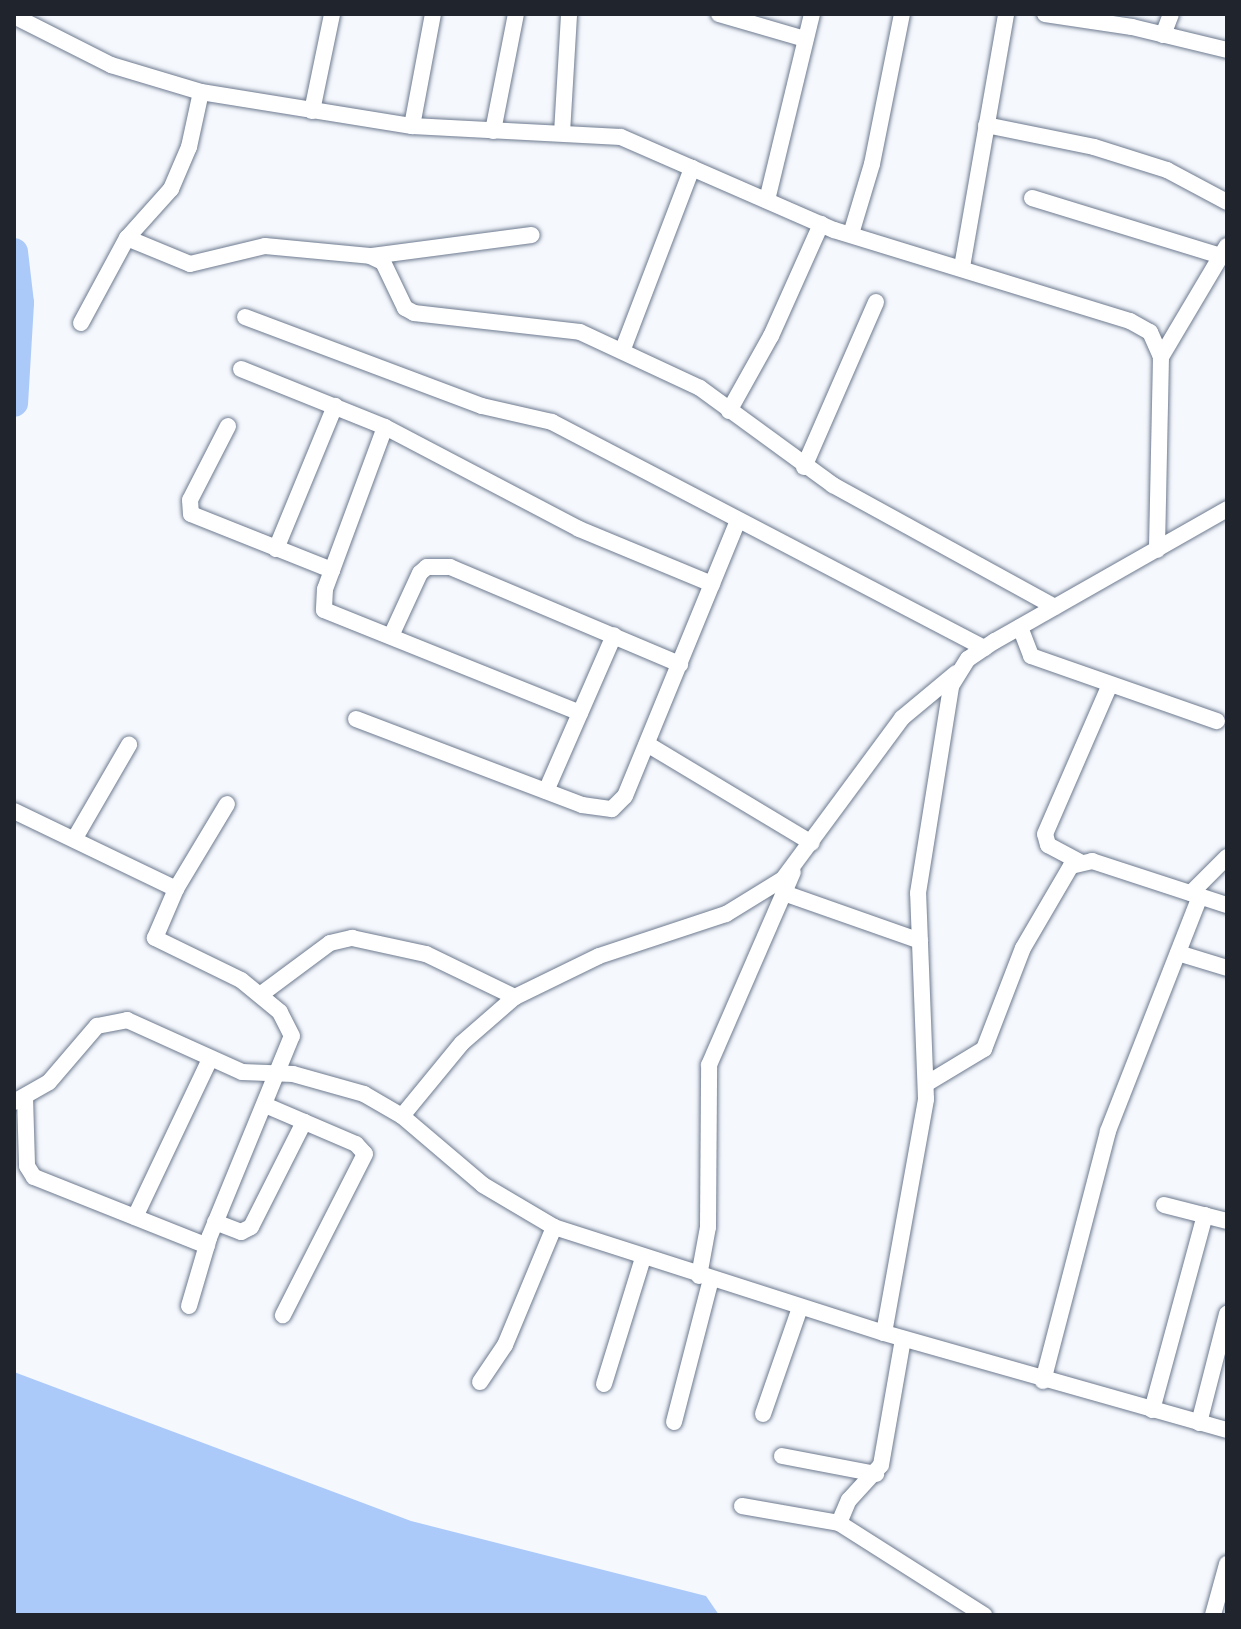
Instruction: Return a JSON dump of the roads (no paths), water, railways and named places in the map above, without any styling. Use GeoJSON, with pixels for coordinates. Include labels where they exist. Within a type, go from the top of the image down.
{"type":"FeatureCollection","features":[{"type":"Feature","properties":{"kind":"street"},"geometry":{"type":"LineString","coordinates":[[312,111],[332,14]]}},
{"type":"Feature","properties":{"kind":"street"},"geometry":{"type":"LineString","coordinates":[[412,126],[433,14]]}},
{"type":"Feature","properties":{"kind":"street"},"geometry":{"type":"LineString","coordinates":[[493,131],[516,14]]}},
{"type":"Feature","properties":{"kind":"street"},"geometry":{"type":"LineString","coordinates":[[562,133],[569,14]]}},
{"type":"Feature","properties":{"kind":"street"},"geometry":{"type":"LineString","coordinates":[[719,14],[805,39]]}},
{"type":"Feature","properties":{"kind":"street"},"geometry":{"type":"LineString","coordinates":[[767,200],[812,14]]}},
{"type":"Feature","properties":{"kind":"street"},"geometry":{"type":"LineString","coordinates":[[851,234],[872,164],[902,14]]}},
{"type":"Feature","properties":{"kind":"street"},"geometry":{"type":"LineString","coordinates":[[962,267],[1006,14]]}},
{"type":"Feature","properties":{"kind":"street"},"geometry":{"type":"LineString","coordinates":[[1045,14],[1064,15],[1227,50]]}},
{"type":"Feature","properties":{"kind":"street"},"geometry":{"type":"LineString","coordinates":[[1163,35],[1171,14]]}},
{"type":"Feature","properties":{"kind":"street"},"geometry":{"type":"LineString","coordinates":[[14,16],[111,65],[201,92],[412,126],[621,137],[821,224],[1130,321],[1150,332],[1161,357],[1157,550]]}},
{"type":"Feature","properties":{"kind":"street"},"geometry":{"type":"LineString","coordinates":[[81,323],[127,238],[171,189],[189,147],[201,92]]}},
{"type":"Feature","properties":{"kind":"street"},"geometry":{"type":"LineString","coordinates":[[986,125],[1094,147],[1167,170],[1227,202]]}},
{"type":"Feature","properties":{"kind":"street"},"geometry":{"type":"LineString","coordinates":[[623,349],[692,168]]}},
{"type":"Feature","properties":{"kind":"street"},"geometry":{"type":"LineString","coordinates":[[1032,198],[1224,251],[1161,357]]}},
{"type":"Feature","properties":{"kind":"street"},"geometry":{"type":"LineString","coordinates":[[729,411],[771,336],[821,224]]}},
{"type":"Feature","properties":{"kind":"street"},"geometry":{"type":"LineString","coordinates":[[127,238],[190,264],[265,246],[370,256],[532,235]]}},
{"type":"Feature","properties":{"kind":"street"},"geometry":{"type":"LineString","coordinates":[[370,256],[383,262],[405,308],[414,313],[554,327],[623,349],[700,388],[804,467],[1055,607]]}},
{"type":"Feature","properties":{"kind":"street"},"geometry":{"type":"LineString","coordinates":[[804,467],[876,302]]}},
{"type":"Feature","properties":{"kind":"street"},"geometry":{"type":"LineString","coordinates":[[245,317],[482,406],[552,422],[984,648]]}},
{"type":"Feature","properties":{"kind":"street"},"geometry":{"type":"LineString","coordinates":[[241,369],[385,427],[579,529],[712,584]]}},
{"type":"Feature","properties":{"kind":"street"},"geometry":{"type":"LineString","coordinates":[[276,549],[335,406]]}},
{"type":"Feature","properties":{"kind":"street"},"geometry":{"type":"LineString","coordinates":[[228,426],[190,500],[191,514],[332,570]]}},
{"type":"Feature","properties":{"kind":"street"},"geometry":{"type":"LineString","coordinates":[[385,427],[332,570],[324,610],[580,713]]}},
{"type":"Feature","properties":{"kind":"street"},"geometry":{"type":"LineString","coordinates":[[674,1422],[705,1278],[709,1065],[796,867],[902,718],[984,648],[1227,509]]}},
{"type":"Feature","properties":{"kind":"street"},"geometry":{"type":"LineString","coordinates":[[356,719],[546,791],[612,809],[625,796],[738,520]]}},
{"type":"Feature","properties":{"kind":"street"},"geometry":{"type":"LineString","coordinates":[[391,636],[420,573],[436,566],[450,567],[680,664]]}},
{"type":"Feature","properties":{"kind":"street"},"geometry":{"type":"LineString","coordinates":[[1020,627],[1031,656],[1109,687],[1217,721]]}},
{"type":"Feature","properties":{"kind":"street"},"geometry":{"type":"LineString","coordinates":[[546,791],[614,635]]}},
{"type":"Feature","properties":{"kind":"street"},"geometry":{"type":"LineString","coordinates":[[884,1333],[917,1162],[926,1084],[920,941],[921,854],[957,672]]}},
{"type":"Feature","properties":{"kind":"street"},"geometry":{"type":"LineString","coordinates":[[1109,687],[1045,834],[1048,845],[1080,862],[1227,905]]}},
{"type":"Feature","properties":{"kind":"street"},"geometry":{"type":"LineString","coordinates":[[647,744],[812,843]]}},
{"type":"Feature","properties":{"kind":"street"},"geometry":{"type":"LineString","coordinates":[[75,838],[129,745]]}},
{"type":"Feature","properties":{"kind":"street"},"geometry":{"type":"LineString","coordinates":[[189,1306],[215,1222],[290,1050],[289,1022],[260,995],[217,967],[160,944],[156,930],[176,889],[227,804]]}},
{"type":"Feature","properties":{"kind":"street"},"geometry":{"type":"LineString","coordinates":[[14,811],[176,889]]}},
{"type":"Feature","properties":{"kind":"street"},"geometry":{"type":"LineString","coordinates":[[1043,1381],[1108,1131],[1178,953],[1196,894],[1227,857]]}},
{"type":"Feature","properties":{"kind":"street"},"geometry":{"type":"LineString","coordinates":[[926,1084],[984,1049],[1040,914],[1061,877],[1080,862]]}},
{"type":"Feature","properties":{"kind":"street"},"geometry":{"type":"LineString","coordinates":[[402,1116],[470,1034],[515,997],[599,956],[726,914],[760,896],[796,867]]}},
{"type":"Feature","properties":{"kind":"street"},"geometry":{"type":"LineString","coordinates":[[784,893],[920,941]]}},
{"type":"Feature","properties":{"kind":"street"},"geometry":{"type":"LineString","coordinates":[[260,995],[330,943],[352,938],[426,954],[515,997]]}},
{"type":"Feature","properties":{"kind":"street"},"geometry":{"type":"LineString","coordinates":[[1178,953],[1227,968]]}},
{"type":"Feature","properties":{"kind":"street"},"geometry":{"type":"LineString","coordinates":[[207,1246],[34,1177],[27,1166],[19,1100],[49,1082],[97,1026],[112,1020],[146,1025],[242,1072],[326,1081],[402,1116],[483,1185],[554,1227],[800,1308],[1043,1381],[1227,1430]]}},
{"type":"Feature","properties":{"kind":"street"},"geometry":{"type":"LineString","coordinates":[[135,1217],[210,1059]]}},
{"type":"Feature","properties":{"kind":"street"},"geometry":{"type":"LineString","coordinates":[[265,1105],[356,1144],[365,1154],[283,1315]]}},
{"type":"Feature","properties":{"kind":"street"},"geometry":{"type":"LineString","coordinates":[[215,1222],[241,1232],[251,1227],[304,1122]]}},
{"type":"Feature","properties":{"kind":"street"},"geometry":{"type":"LineString","coordinates":[[1164,1205],[1227,1221]]}},
{"type":"Feature","properties":{"kind":"street"},"geometry":{"type":"LineString","coordinates":[[1152,1410],[1205,1215]]}},
{"type":"Feature","properties":{"kind":"street"},"geometry":{"type":"LineString","coordinates":[[480,1382],[505,1345],[554,1227]]}},
{"type":"Feature","properties":{"kind":"street"},"geometry":{"type":"LineString","coordinates":[[604,1384],[643,1258]]}},
{"type":"Feature","properties":{"kind":"street"},"geometry":{"type":"LineString","coordinates":[[763,1414],[800,1308]]}},
{"type":"Feature","properties":{"kind":"street"},"geometry":{"type":"LineString","coordinates":[[1199,1423],[1227,1314]]}},
{"type":"Feature","properties":{"kind":"street"},"geometry":{"type":"LineString","coordinates":[[839,1523],[849,1500],[876,1474],[903,1339]]}},
{"type":"Feature","properties":{"kind":"street"},"geometry":{"type":"LineString","coordinates":[[782,1456],[876,1474]]}},
{"type":"Feature","properties":{"kind":"street"},"geometry":{"type":"LineString","coordinates":[[742,1506],[839,1523],[984,1615]]}},
{"type":"Feature","properties":{"kind":"street"},"geometry":{"type":"LineString","coordinates":[[1213,1615],[1227,1564]]}},
{"type":"Feature","properties":{"kind":"waterway"},"geometry":{"type":"LineString","coordinates":[[14,252],[20,303],[14,403]]}}]}
